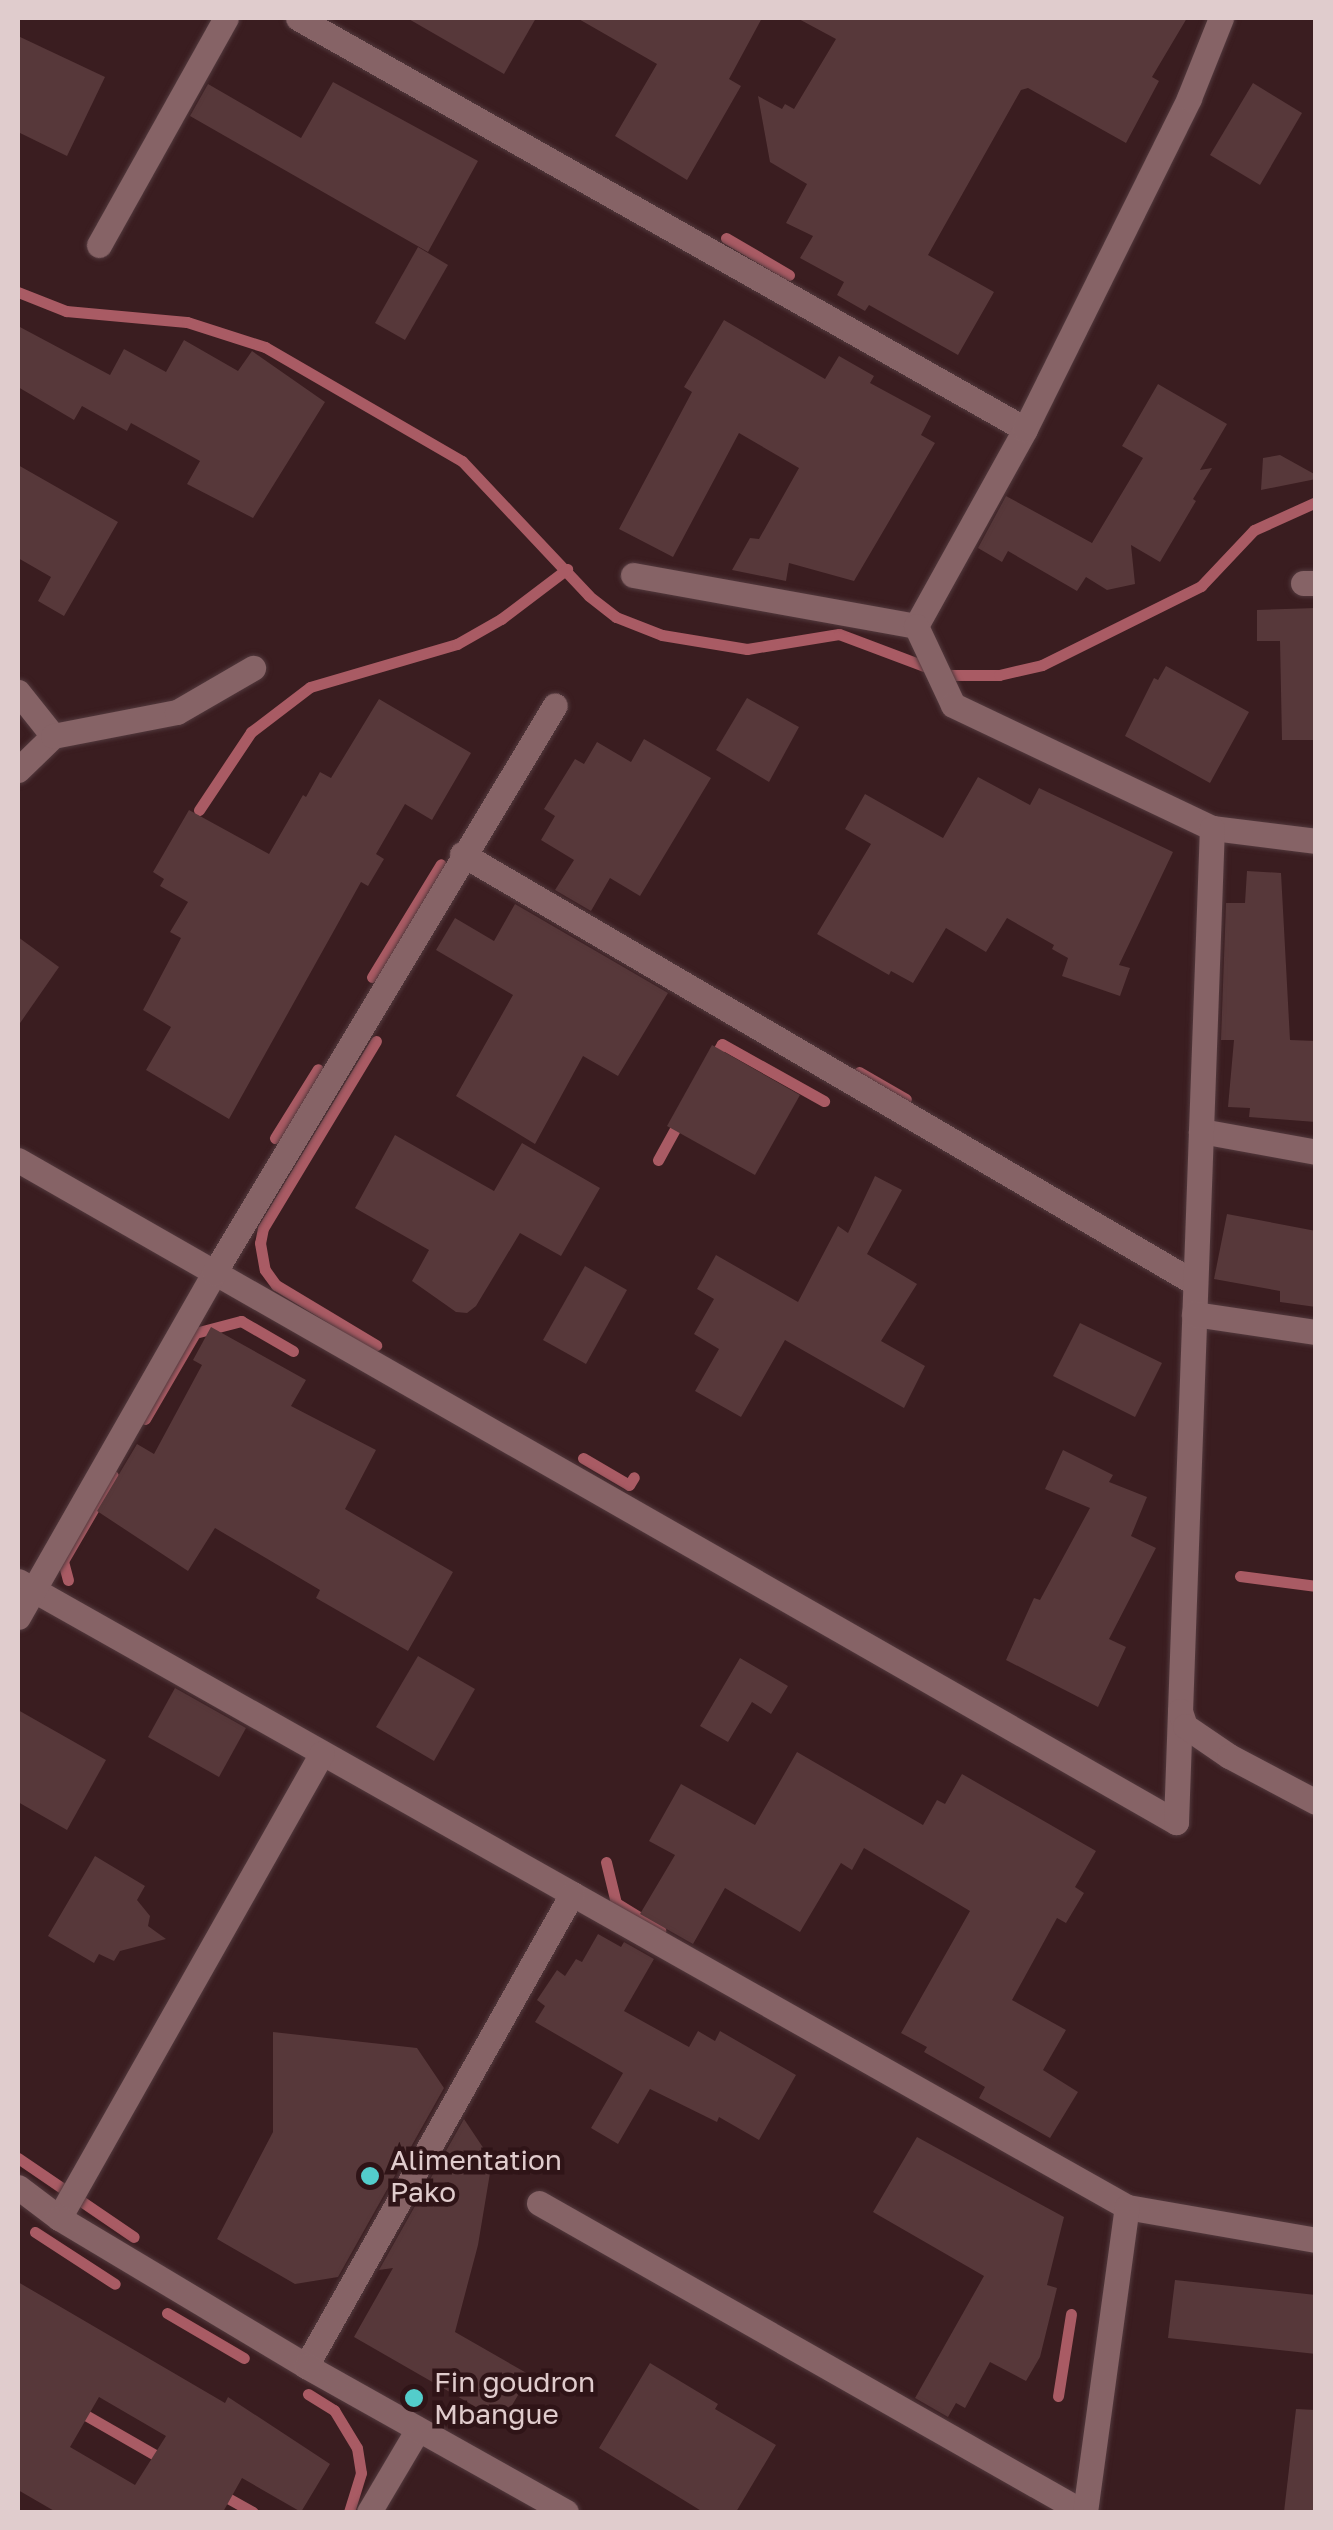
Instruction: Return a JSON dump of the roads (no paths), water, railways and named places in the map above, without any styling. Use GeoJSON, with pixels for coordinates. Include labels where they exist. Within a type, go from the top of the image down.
{"type":"FeatureCollection","features":[{"type":"Feature","properties":{"kind":"street"},"geometry":{"type":"LineString","coordinates":[[99,245],[226,18]]}},
{"type":"Feature","properties":{"kind":"street"},"geometry":{"type":"LineString","coordinates":[[298,18],[1025,429]]}},
{"type":"Feature","properties":{"kind":"street"},"geometry":{"type":"LineString","coordinates":[[916,626],[1025,429],[1188,98],[1221,18]]}},
{"type":"Feature","properties":{"kind":"street"},"geometry":{"type":"LineString","coordinates":[[634,575],[916,626]]}},
{"type":"Feature","properties":{"kind":"street"},"geometry":{"type":"LineString","coordinates":[[916,626],[953,705],[1212,828],[1316,840]]}},
{"type":"Feature","properties":{"kind":"street"},"geometry":{"type":"LineString","coordinates":[[18,770],[54,736],[176,712],[253,668]]}},
{"type":"Feature","properties":{"kind":"street"},"geometry":{"type":"LineString","coordinates":[[18,692],[54,736]]}},
{"type":"Feature","properties":{"kind":"street"},"geometry":{"type":"LineString","coordinates":[[18,1617],[25,1585],[555,705]]}},
{"type":"Feature","properties":{"kind":"street"},"geometry":{"type":"LineString","coordinates":[[18,1160],[1176,1822],[1212,828]]}},
{"type":"Feature","properties":{"kind":"street"},"geometry":{"type":"LineString","coordinates":[[462,854],[1196,1283]]}},
{"type":"Feature","properties":{"kind":"street"},"geometry":{"type":"LineString","coordinates":[[1201,1131],[1316,1152]]}},
{"type":"Feature","properties":{"kind":"street"},"geometry":{"type":"LineString","coordinates":[[1194,1314],[1316,1332]]}},
{"type":"Feature","properties":{"kind":"street"},"geometry":{"type":"LineString","coordinates":[[25,1585],[1126,2207],[1316,2240]]}},
{"type":"Feature","properties":{"kind":"street"},"geometry":{"type":"LineString","coordinates":[[1180,1710],[1185,1726],[1228,1756],[1316,1802]]}},
{"type":"Feature","properties":{"kind":"street"},"geometry":{"type":"LineString","coordinates":[[59,2218],[322,1753]]}},
{"type":"Feature","properties":{"kind":"street"},"geometry":{"type":"LineString","coordinates":[[306,2366],[572,1894]]}},
{"type":"Feature","properties":{"kind":"street"},"geometry":{"type":"LineString","coordinates":[[18,2187],[59,2218],[306,2366],[566,2512]]}},
{"type":"Feature","properties":{"kind":"street"},"geometry":{"type":"LineString","coordinates":[[539,2203],[1084,2512],[1126,2207]]}},
{"type":"Feature","properties":{"kind":"street"},"geometry":{"type":"LineString","coordinates":[[369,2512],[418,2429]]}},
{"type":"Feature","properties":{"kind":"waterway"},"geometry":{"type":"LineString","coordinates":[[726,238],[789,275]]}},
{"type":"Feature","properties":{"kind":"waterway"},"geometry":{"type":"LineString","coordinates":[[18,292],[66,311],[187,322],[265,347],[462,461],[589,596],[616,617],[662,635],[747,649],[839,634],[948,675],[999,675],[1042,665],[1201,586],[1254,530],[1316,502]]}},
{"type":"Feature","properties":{"kind":"waterway"},"geometry":{"type":"LineString","coordinates":[[199,810],[251,732],[310,687],[457,644],[501,619],[567,569]]}},
{"type":"Feature","properties":{"kind":"waterway"},"geometry":{"type":"LineString","coordinates":[[372,977],[441,864]]}},
{"type":"Feature","properties":{"kind":"waterway"},"geometry":{"type":"LineString","coordinates":[[376,1041],[263,1228],[260,1243],[265,1270],[276,1285],[376,1345]]}},
{"type":"Feature","properties":{"kind":"waterway"},"geometry":{"type":"LineString","coordinates":[[713,1060],[722,1044],[824,1101]]}},
{"type":"Feature","properties":{"kind":"waterway"},"geometry":{"type":"LineString","coordinates":[[275,1138],[318,1069]]}},
{"type":"Feature","properties":{"kind":"waterway"},"geometry":{"type":"LineString","coordinates":[[859,1072],[906,1099]]}},
{"type":"Feature","properties":{"kind":"waterway"},"geometry":{"type":"LineString","coordinates":[[658,1160],[680,1120]]}},
{"type":"Feature","properties":{"kind":"waterway"},"geometry":{"type":"LineString","coordinates":[[145,1419],[195,1333],[241,1321],[293,1351]]}},
{"type":"Feature","properties":{"kind":"waterway"},"geometry":{"type":"LineString","coordinates":[[583,1458],[629,1485],[634,1477]]}},
{"type":"Feature","properties":{"kind":"waterway"},"geometry":{"type":"LineString","coordinates":[[68,1580],[63,1561],[113,1475]]}},
{"type":"Feature","properties":{"kind":"waterway"},"geometry":{"type":"LineString","coordinates":[[1240,1576],[1316,1586]]}},
{"type":"Feature","properties":{"kind":"waterway"},"geometry":{"type":"LineString","coordinates":[[606,1862],[616,1903],[660,1930]]}},
{"type":"Feature","properties":{"kind":"waterway"},"geometry":{"type":"LineString","coordinates":[[18,2158],[134,2237]]}},
{"type":"Feature","properties":{"kind":"waterway"},"geometry":{"type":"LineString","coordinates":[[35,2232],[115,2284]]}},
{"type":"Feature","properties":{"kind":"waterway"},"geometry":{"type":"LineString","coordinates":[[167,2313],[244,2358]]}},
{"type":"Feature","properties":{"kind":"waterway"},"geometry":{"type":"LineString","coordinates":[[1058,2396],[1071,2314]]}},
{"type":"Feature","properties":{"kind":"waterway"},"geometry":{"type":"LineString","coordinates":[[308,2394],[334,2410],[357,2448],[361,2473],[349,2512]]}},
{"type":"Feature","properties":{"kind":"waterway"},"geometry":{"type":"LineString","coordinates":[[75,2409],[167,2462]]}},
{"type":"Feature","properties":{"kind":"waterway"},"geometry":{"type":"LineString","coordinates":[[217,2492],[253,2512]]}},
{"type":"Feature","properties":{"kind":"place","name":"Alimentation Pako"},"geometry":{"type":"Point","coordinates":[370,2176]}},
{"type":"Feature","properties":{"kind":"place","name":"Fin goudron Mbangue"},"geometry":{"type":"Point","coordinates":[414,2398]}}]}
